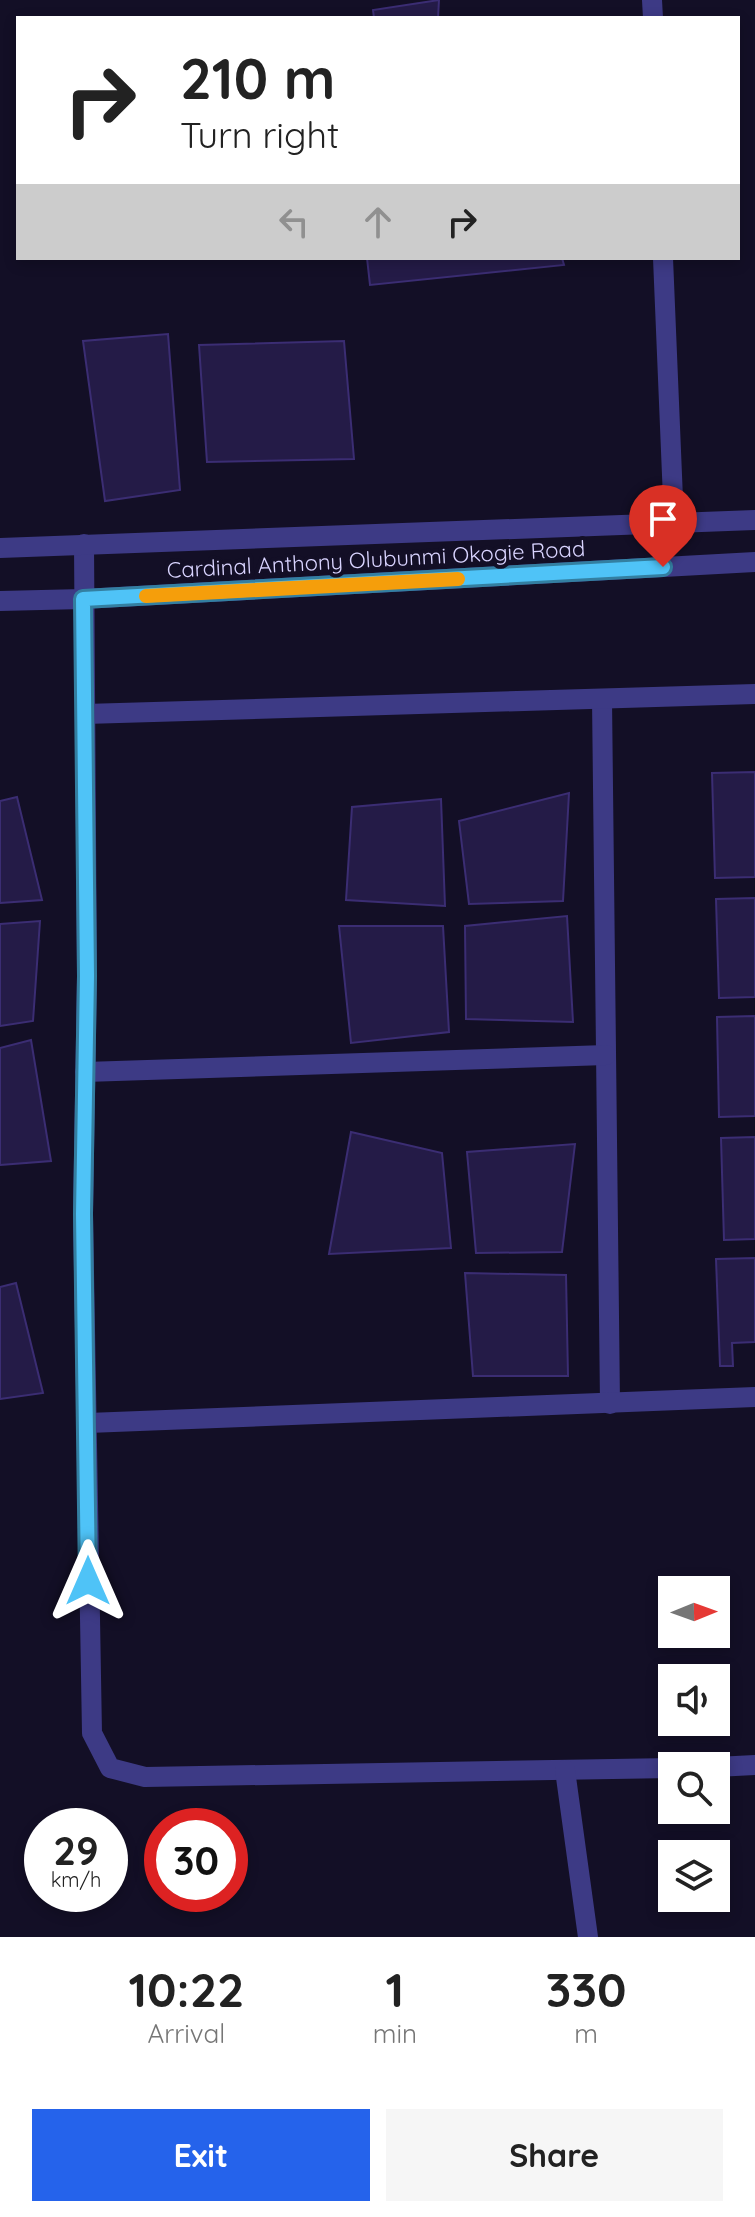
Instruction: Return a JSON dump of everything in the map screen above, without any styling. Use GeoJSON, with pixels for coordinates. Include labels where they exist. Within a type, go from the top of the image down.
{"type":"FeatureCollection","features":[{"type":"Feature","properties":{"kind":"street"},"geometry":{"type":"LineString","coordinates":[[663,260],[674,523]]}},
{"type":"Feature","properties":{"kind":"street","name":"Cardinal Anthony Olubunmi Okogie Road"},"geometry":{"type":"LineString","coordinates":[[0,548],[755,520]]}},
{"type":"Feature","properties":{"kind":"street"},"geometry":{"type":"LineString","coordinates":[[84,544],[87,976],[83,1214],[92,1733],[110,1768],[145,1777],[658,1768]]}},
{"type":"Feature","properties":{"kind":"street","name":"Cardinal Anthony Olubunmi Okogie Road"},"geometry":{"type":"LineString","coordinates":[[0,601],[755,562]]}},
{"type":"Feature","properties":{"kind":"street"},"geometry":{"type":"LineString","coordinates":[[85,714],[755,694]]}},
{"type":"Feature","properties":{"kind":"street"},"geometry":{"type":"LineString","coordinates":[[602,699],[610,1404]]}},
{"type":"Feature","properties":{"kind":"street"},"geometry":{"type":"LineString","coordinates":[[85,1072],[606,1055]]}},
{"type":"Feature","properties":{"kind":"street"},"geometry":{"type":"LineString","coordinates":[[88,1423],[755,1397]]}},
{"type":"Feature","properties":{"kind":"street"},"geometry":{"type":"LineString","coordinates":[[730,1766],[755,1765]]}},
{"type":"Feature","properties":{"kind":"street"},"geometry":{"type":"LineString","coordinates":[[565,1770],[588,1937]]}},
{"type":"Feature","properties":{"kind":"building"},"geometry":{"type":"Polygon","coordinates":[[[439,0],[438,16],[374,16],[373,10],[439,0]]]}},
{"type":"Feature","properties":{"kind":"building"},"geometry":{"type":"Polygon","coordinates":[[[367,260],[563,260],[564,265],[370,285],[367,260]]]}},
{"type":"Feature","properties":{"kind":"building"},"geometry":{"type":"Polygon","coordinates":[[[168,334],[180,490],[105,501],[83,341],[168,334]]]}},
{"type":"Feature","properties":{"kind":"building"},"geometry":{"type":"Polygon","coordinates":[[[344,341],[354,459],[207,462],[199,345],[344,341]]]}},
{"type":"Feature","properties":{"kind":"building"},"geometry":{"type":"Polygon","coordinates":[[[755,772],[755,877],[715,878],[712,773],[755,772]]]}},
{"type":"Feature","properties":{"kind":"building"},"geometry":{"type":"Polygon","coordinates":[[[569,793],[563,901],[469,904],[459,821],[569,793]]]}},
{"type":"Feature","properties":{"kind":"building"},"geometry":{"type":"Polygon","coordinates":[[[17,797],[42,900],[0,903],[0,801],[17,797]]]}},
{"type":"Feature","properties":{"kind":"building"},"geometry":{"type":"Polygon","coordinates":[[[441,799],[445,906],[346,900],[352,807],[441,799]]]}},
{"type":"Feature","properties":{"kind":"building"},"geometry":{"type":"Polygon","coordinates":[[[755,898],[755,997],[719,998],[716,899],[755,898]]]}},
{"type":"Feature","properties":{"kind":"building"},"geometry":{"type":"Polygon","coordinates":[[[567,916],[573,1022],[466,1019],[465,926],[567,916]]]}},
{"type":"Feature","properties":{"kind":"building"},"geometry":{"type":"Polygon","coordinates":[[[40,921],[33,1021],[0,1026],[0,924],[40,921]]]}},
{"type":"Feature","properties":{"kind":"building"},"geometry":{"type":"Polygon","coordinates":[[[339,926],[443,926],[449,1032],[351,1043],[339,926]]]}},
{"type":"Feature","properties":{"kind":"building"},"geometry":{"type":"Polygon","coordinates":[[[755,1016],[755,1116],[719,1117],[717,1017],[755,1016]]]}},
{"type":"Feature","properties":{"kind":"building"},"geometry":{"type":"Polygon","coordinates":[[[31,1040],[51,1161],[0,1165],[0,1048],[31,1040]]]}},
{"type":"Feature","properties":{"kind":"building"},"geometry":{"type":"Polygon","coordinates":[[[351,1132],[442,1153],[451,1248],[329,1254],[351,1132]]]}},
{"type":"Feature","properties":{"kind":"building"},"geometry":{"type":"Polygon","coordinates":[[[755,1137],[755,1239],[724,1240],[721,1138],[755,1137]]]}},
{"type":"Feature","properties":{"kind":"building"},"geometry":{"type":"Polygon","coordinates":[[[575,1144],[562,1252],[476,1253],[467,1152],[575,1144]]]}},
{"type":"Feature","properties":{"kind":"building"},"geometry":{"type":"Polygon","coordinates":[[[755,1258],[755,1342],[732,1343],[733,1366],[720,1366],[716,1259],[755,1258]]]}},
{"type":"Feature","properties":{"kind":"building"},"geometry":{"type":"Polygon","coordinates":[[[465,1273],[566,1275],[568,1376],[473,1376],[465,1273]]]}},
{"type":"Feature","properties":{"kind":"building"},"geometry":{"type":"Polygon","coordinates":[[[16,1283],[43,1393],[0,1399],[0,1287],[16,1283]]]}},
{"type":"Feature","properties":{"kind":"slow traffic"},"geometry":{"type":"LineString","coordinates":[[146,596],[458,579]]}},
{"type":"Feature","properties":{"kind":"route"},"geometry":{"type":"LineString","coordinates":[[88,1581],[83,1214],[87,976],[83,599],[663,567]]}}]}
